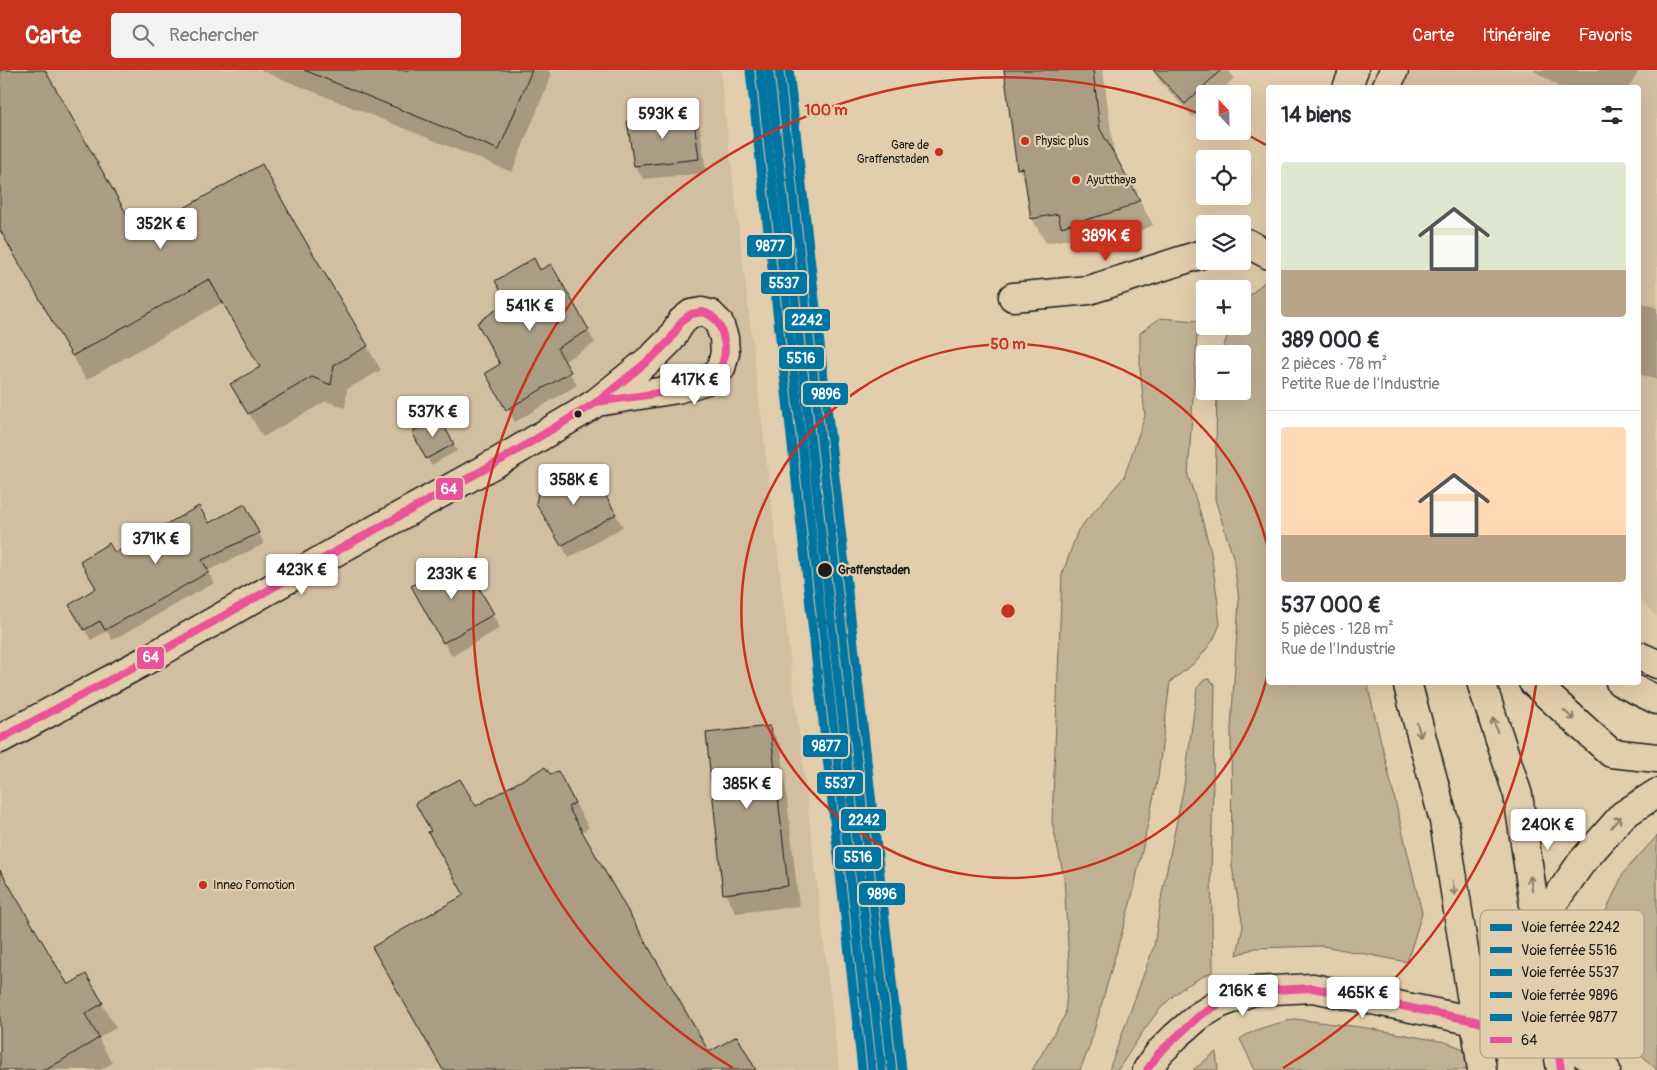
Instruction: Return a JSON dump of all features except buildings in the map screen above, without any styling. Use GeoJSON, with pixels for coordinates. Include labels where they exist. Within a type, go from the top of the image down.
{"type":"FeatureCollection","features":[{"type":"Feature","properties":{"kind":"main road"},"geometry":{"type":"LineString","coordinates":[[1348,85],[1354,70]]}},
{"type":"Feature","properties":{"kind":"main road"},"geometry":{"type":"LineString","coordinates":[[1387,85],[1394,70]]}},
{"type":"Feature","properties":{"kind":"main road"},"geometry":{"type":"LineString","coordinates":[[1251,245],[1266,253]]}},
{"type":"Feature","properties":{"kind":"main road"},"geometry":{"type":"LineString","coordinates":[[1012,297],[1089,290],[1196,257]]}},
{"type":"Feature","properties":{"kind":"main road"},"geometry":{"type":"LineString","coordinates":[[0,739],[142,662],[501,460],[597,402]]}},
{"type":"Feature","properties":{"kind":"main road"},"geometry":{"type":"LineString","coordinates":[[1641,657],[1657,664]]}},
{"type":"Feature","properties":{"kind":"main road"},"geometry":{"type":"LineString","coordinates":[[1408,685],[1444,821],[1480,1056]]}},
{"type":"Feature","properties":{"kind":"main road"},"geometry":{"type":"LineString","coordinates":[[1482,685],[1518,795],[1535,910]]}},
{"type":"Feature","properties":{"kind":"main road"},"geometry":{"type":"LineString","coordinates":[[1537,685],[1611,753],[1657,758]]}},
{"type":"Feature","properties":{"kind":"main road"},"geometry":{"type":"LineString","coordinates":[[1626,685],[1657,700]]}},
{"type":"Feature","properties":{"kind":"main road"},"geometry":{"type":"LineString","coordinates":[[1552,910],[1554,902],[1580,863],[1623,815],[1657,793]]}},
{"type":"Feature","properties":{"kind":"main road"},"geometry":{"type":"LineString","coordinates":[[1147,1070],[1159,1053],[1198,1016],[1219,1004],[1253,991],[1313,988],[1480,1023]]}},
{"type":"Feature","properties":{"kind":"main road"},"geometry":{"type":"LineString","coordinates":[[1573,1058],[1581,1070]]}},
{"type":"Feature","properties":{"kind":"main road"},"geometry":{"type":"LineString","coordinates":[[1589,1058],[1606,1070]]}},
{"type":"Feature","properties":{"kind":"shaded area"},"geometry":{"type":"Polygon","coordinates":[[[0,70],[720,70],[839,1070],[0,1070],[0,70]]]}},
{"type":"Feature","properties":{"kind":"shaded area"},"geometry":{"type":"Polygon","coordinates":[[[1376,70],[1657,70],[1657,617],[1641,600],[1641,85],[1374,85],[1376,70]]]}},
{"type":"Feature","properties":{"kind":"shaded area"},"geometry":{"type":"Polygon","coordinates":[[[1266,281],[1266,685],[1367,685],[1422,913],[1407,962],[1323,946],[1255,948],[1237,955],[1243,926],[1232,867],[1231,729],[1239,599],[1233,557],[1215,499],[1217,400],[1251,400],[1251,345],[1224,345],[1228,335],[1251,335],[1251,295],[1266,281]]]}},
{"type":"Feature","properties":{"kind":"shaded area"},"geometry":{"type":"Polygon","coordinates":[[[1160,318],[1196,321],[1197,335],[1188,476],[1211,553],[1220,625],[1213,640],[1197,661],[1170,682],[1158,777],[1132,897],[1089,1048],[1080,1070],[1032,1070],[1065,1015],[1069,964],[1064,877],[1052,822],[1062,575],[1078,530],[1124,477],[1145,416],[1140,368],[1140,333],[1160,318]]]}},
{"type":"Feature","properties":{"kind":"shaded area"},"geometry":{"type":"Polygon","coordinates":[[[1209,679],[1215,685],[1211,872],[1213,971],[1186,986],[1165,1003],[1140,1036],[1118,1070],[1109,1070],[1154,946],[1162,893],[1184,786],[1197,688],[1204,680],[1209,679]]]}},
{"type":"Feature","properties":{"kind":"shaded area"},"geometry":{"type":"Polygon","coordinates":[[[1657,836],[1657,1070],[1644,1057],[1644,910],[1606,910],[1624,872],[1657,836]]]}},
{"type":"Feature","properties":{"kind":"shaded area"},"geometry":{"type":"Polygon","coordinates":[[[1295,1019],[1367,1028],[1445,1042],[1459,1047],[1474,1057],[1474,1070],[1255,1070],[1240,1039],[1260,1029],[1295,1019]]]}},
{"type":"Feature","properties":{"kind":"shaded area"},"geometry":{"type":"Polygon","coordinates":[[[1216,1052],[1218,1070],[1193,1070],[1216,1052]]]}},
{"type":"Feature","properties":{"kind":"rail line","name":"5537"},"geometry":{"type":"LineString","coordinates":[[760,70],[872,1070]]}},
{"type":"Feature","properties":{"kind":"rail line","name":"2242"},"geometry":{"type":"LineString","coordinates":[[779,70],[892,1070]]}},
{"type":"Feature","properties":{"kind":"rail line","name":"9896"},"geometry":{"type":"LineString","coordinates":[[789,70],[902,1069]]}},
{"type":"Feature","properties":{"kind":"rail line","name":"9877"},"geometry":{"type":"LineString","coordinates":[[750,71],[862,1070]]}},
{"type":"Feature","properties":{"kind":"rail line","name":"5516"},"geometry":{"type":"LineString","coordinates":[[769,71],[882,1070]]}},
{"type":"Feature","properties":{"kind":"transit line","name":"64"},"geometry":{"type":"LineString","coordinates":[[702,312],[710,315],[716,321],[724,341],[723,363],[714,376],[704,382],[675,390],[597,402],[654,356],[670,340],[682,321],[691,314],[702,312]]}},
{"type":"Feature","properties":{"kind":"transit line","name":"64"},"geometry":{"type":"LineString","coordinates":[[0,739],[143,662],[501,460],[597,402]]}},
{"type":"Feature","properties":{"kind":"transit line","name":"64"},"geometry":{"type":"LineString","coordinates":[[1147,1070],[1159,1053],[1199,1016],[1219,1004],[1253,991],[1313,988],[1480,1022]]}},
{"type":"Feature","properties":{"kind":"transit line","name":"64"},"geometry":{"type":"LineString","coordinates":[[1559,1058],[1561,1070]]}},
{"type":"Feature","properties":{"kind":"place","name":"Physic plus"},"geometry":{"type":"Point","coordinates":[1025,141]}},
{"type":"Feature","properties":{"kind":"place","name":"Gare de Graffenstaden"},"geometry":{"type":"Point","coordinates":[939,152]}},
{"type":"Feature","properties":{"kind":"place","name":"Ayutthaya"},"geometry":{"type":"Point","coordinates":[1076,180]}},
{"type":"Feature","properties":{"kind":"place","name":"Graffenstaden"},"geometry":{"type":"Point","coordinates":[825,570]}},
{"type":"Feature","properties":{"kind":"place","name":"Inneo Pomotion"},"geometry":{"type":"Point","coordinates":[203,885]}}]}
